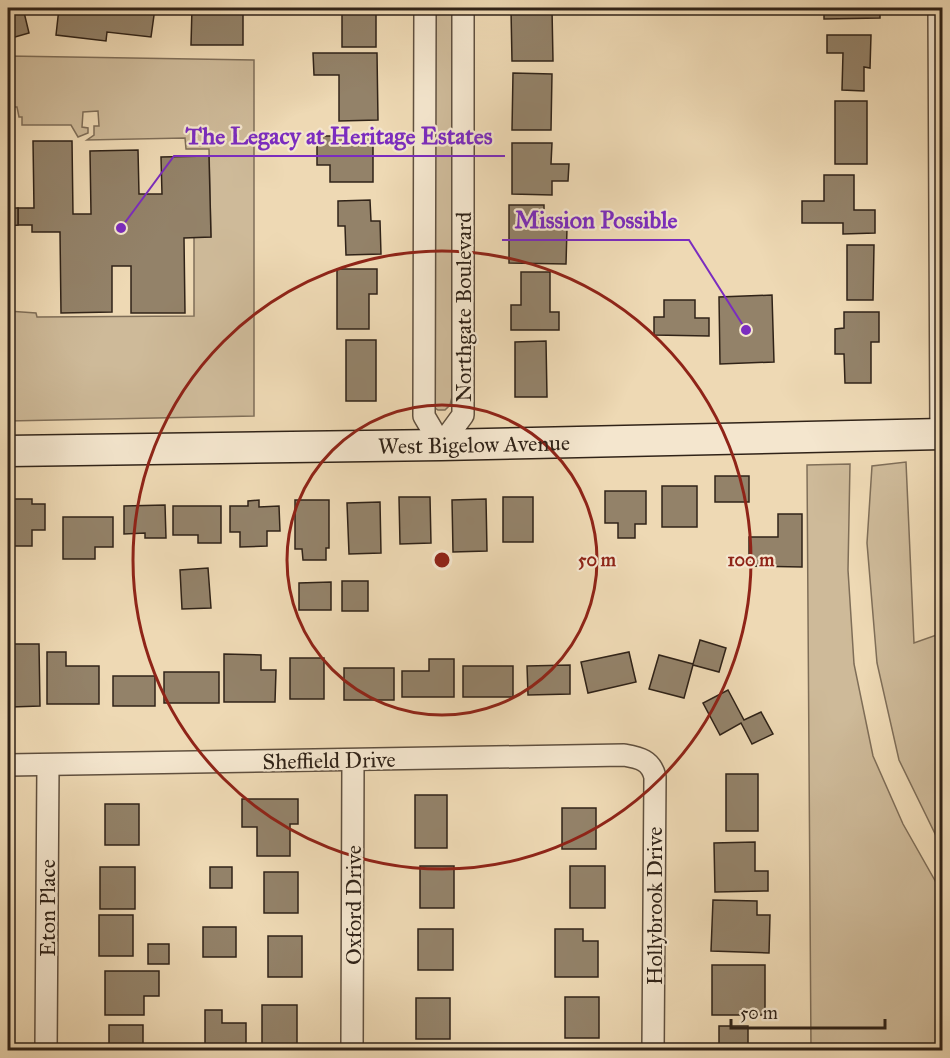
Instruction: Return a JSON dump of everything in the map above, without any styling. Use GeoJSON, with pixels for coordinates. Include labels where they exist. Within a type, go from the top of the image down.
{"type":"FeatureCollection","features":[{"type":"Feature","properties":{"kind":"main road","name":"West Bigelow Avenue"},"geometry":{"type":"LineString","coordinates":[[8,452],[942,434]]}},
{"type":"Feature","properties":{"kind":"street","name":"Northgate Boulevard"},"geometry":{"type":"LineString","coordinates":[[425,8],[424,416],[441,445],[463,415],[463,8]]}},
{"type":"Feature","properties":{"kind":"street"},"geometry":{"type":"LineString","coordinates":[[939,8],[942,434]]}},
{"type":"Feature","properties":{"kind":"street","name":"Sheffield Drive"},"geometry":{"type":"LineString","coordinates":[[8,765],[624,755],[638,757],[649,763]]}},
{"type":"Feature","properties":{"kind":"street","name":"Oxford Drive"},"geometry":{"type":"LineString","coordinates":[[352,1050],[353,760]]}},
{"type":"Feature","properties":{"kind":"street","name":"Hollybrook Drive"},"geometry":{"type":"LineString","coordinates":[[649,763],[655,777],[653,1050]]}},
{"type":"Feature","properties":{"kind":"street","name":"Eton Place"},"geometry":{"type":"LineString","coordinates":[[46,1050],[48,765]]}},
{"type":"Feature","properties":{"kind":"shaded area"},"geometry":{"type":"Polygon","coordinates":[[[431,8],[453,8],[452,397],[450,405],[445,410],[438,410],[432,406],[431,8]]]}},
{"type":"Feature","properties":{"kind":"shaded area"},"geometry":{"type":"Polygon","coordinates":[[[8,56],[254,60],[254,416],[8,421],[8,311],[36,313],[37,317],[194,316],[194,237],[211,237],[209,149],[186,149],[185,138],[87,140],[94,135],[94,126],[99,126],[98,111],[83,112],[82,127],[88,128],[88,133],[78,137],[71,125],[22,125],[22,117],[19,117],[17,107],[8,107],[8,56]]]}},
{"type":"Feature","properties":{"kind":"shaded area"},"geometry":{"type":"Polygon","coordinates":[[[906,462],[914,643],[942,633],[942,848],[899,760],[877,663],[867,543],[872,466],[906,462]]]}},
{"type":"Feature","properties":{"kind":"shaded area"},"geometry":{"type":"Polygon","coordinates":[[[850,464],[848,570],[854,664],[873,756],[903,824],[942,893],[942,1050],[811,1050],[807,465],[850,464]]]}},
{"type":"Feature","properties":{"kind":"building"},"geometry":{"type":"Polygon","coordinates":[[[8,8],[23,8],[29,33],[8,39],[8,8]]]}},
{"type":"Feature","properties":{"kind":"building"},"geometry":{"type":"Polygon","coordinates":[[[59,8],[155,8],[151,37],[107,32],[106,41],[56,35],[59,8]]]}},
{"type":"Feature","properties":{"kind":"building"},"geometry":{"type":"Polygon","coordinates":[[[192,8],[243,8],[243,45],[191,45],[192,8]]]}},
{"type":"Feature","properties":{"kind":"building"},"geometry":{"type":"Polygon","coordinates":[[[342,8],[376,8],[376,47],[342,47],[342,8]]]}},
{"type":"Feature","properties":{"kind":"building"},"geometry":{"type":"Polygon","coordinates":[[[824,8],[880,8],[880,18],[824,19],[824,8]]]}},
{"type":"Feature","properties":{"kind":"building"},"geometry":{"type":"Polygon","coordinates":[[[552,9],[553,61],[512,61],[511,10],[552,9]]]}},
{"type":"Feature","properties":{"kind":"building"},"geometry":{"type":"Polygon","coordinates":[[[827,35],[871,35],[870,68],[864,67],[864,91],[842,90],[843,53],[827,53],[827,35]]]}},
{"type":"Feature","properties":{"kind":"building"},"geometry":{"type":"Polygon","coordinates":[[[313,53],[377,53],[378,120],[339,121],[339,75],[314,75],[313,53]]]}},
{"type":"Feature","properties":{"kind":"building"},"geometry":{"type":"Polygon","coordinates":[[[513,73],[552,74],[551,130],[512,130],[513,73]]]}},
{"type":"Feature","properties":{"kind":"building"},"geometry":{"type":"Polygon","coordinates":[[[835,101],[867,101],[867,164],[835,164],[835,101]]]}},
{"type":"Feature","properties":{"kind":"building"},"geometry":{"type":"Polygon","coordinates":[[[317,136],[373,136],[373,182],[330,182],[330,165],[317,165],[317,136]]]}},
{"type":"Feature","properties":{"kind":"building"},"geometry":{"type":"Polygon","coordinates":[[[33,141],[72,141],[73,214],[91,214],[90,151],[138,150],[139,194],[162,194],[161,157],[209,156],[211,237],[184,238],[185,313],[131,313],[131,266],[112,266],[112,312],[61,313],[60,232],[32,232],[32,225],[18,225],[18,208],[34,208],[33,141]]]}},
{"type":"Feature","properties":{"kind":"building"},"geometry":{"type":"Polygon","coordinates":[[[512,143],[552,143],[551,164],[569,164],[568,181],[552,181],[552,195],[512,194],[512,143]]]}},
{"type":"Feature","properties":{"kind":"building"},"geometry":{"type":"Polygon","coordinates":[[[824,175],[854,175],[854,210],[875,210],[875,233],[843,234],[843,223],[802,223],[802,201],[824,201],[824,175]]]}},
{"type":"Feature","properties":{"kind":"building"},"geometry":{"type":"Polygon","coordinates":[[[370,200],[371,221],[380,221],[381,254],[346,255],[345,226],[338,226],[338,201],[370,200]]]}},
{"type":"Feature","properties":{"kind":"building"},"geometry":{"type":"Polygon","coordinates":[[[509,205],[544,205],[544,228],[567,228],[566,264],[509,263],[509,205]]]}},
{"type":"Feature","properties":{"kind":"building"},"geometry":{"type":"Polygon","coordinates":[[[8,208],[18,208],[18,225],[8,226],[8,208]]]}},
{"type":"Feature","properties":{"kind":"building"},"geometry":{"type":"Polygon","coordinates":[[[847,245],[874,245],[873,300],[847,300],[847,245]]]}},
{"type":"Feature","properties":{"kind":"building"},"geometry":{"type":"Polygon","coordinates":[[[337,269],[377,269],[377,294],[369,294],[369,329],[337,329],[337,269]]]}},
{"type":"Feature","properties":{"kind":"building"},"geometry":{"type":"Polygon","coordinates":[[[521,272],[550,272],[550,312],[559,312],[559,330],[511,330],[511,305],[521,305],[521,272]]]}},
{"type":"Feature","properties":{"kind":"building"},"geometry":{"type":"Polygon","coordinates":[[[772,295],[774,362],[720,364],[719,297],[772,295]]]}},
{"type":"Feature","properties":{"kind":"building"},"geometry":{"type":"Polygon","coordinates":[[[664,300],[695,300],[695,318],[709,318],[709,336],[654,335],[654,317],[664,317],[664,300]]]}},
{"type":"Feature","properties":{"kind":"building"},"geometry":{"type":"Polygon","coordinates":[[[844,312],[879,312],[879,342],[871,342],[871,383],[845,383],[844,354],[835,354],[835,329],[844,328],[844,312]]]}},
{"type":"Feature","properties":{"kind":"building"},"geometry":{"type":"Polygon","coordinates":[[[346,340],[376,340],[376,401],[346,401],[346,340]]]}},
{"type":"Feature","properties":{"kind":"building"},"geometry":{"type":"Polygon","coordinates":[[[546,341],[547,397],[515,397],[515,342],[546,341]]]}},
{"type":"Feature","properties":{"kind":"building"},"geometry":{"type":"Polygon","coordinates":[[[715,476],[749,476],[749,502],[715,502],[715,476]]]}},
{"type":"Feature","properties":{"kind":"building"},"geometry":{"type":"Polygon","coordinates":[[[662,486],[697,486],[697,527],[662,527],[662,486]]]}},
{"type":"Feature","properties":{"kind":"building"},"geometry":{"type":"Polygon","coordinates":[[[605,491],[646,491],[646,524],[635,524],[635,538],[618,538],[618,523],[605,523],[605,491]]]}},
{"type":"Feature","properties":{"kind":"building"},"geometry":{"type":"Polygon","coordinates":[[[399,497],[430,497],[431,543],[400,544],[399,497]]]}},
{"type":"Feature","properties":{"kind":"building"},"geometry":{"type":"Polygon","coordinates":[[[503,497],[533,497],[533,542],[503,542],[503,497]]]}},
{"type":"Feature","properties":{"kind":"building"},"geometry":{"type":"Polygon","coordinates":[[[8,499],[32,499],[32,504],[45,504],[45,530],[32,530],[32,546],[8,546],[8,499]]]}},
{"type":"Feature","properties":{"kind":"building"},"geometry":{"type":"Polygon","coordinates":[[[486,499],[487,551],[453,552],[452,500],[486,499]]]}},
{"type":"Feature","properties":{"kind":"building"},"geometry":{"type":"Polygon","coordinates":[[[259,500],[259,507],[279,506],[280,531],[267,531],[267,546],[240,547],[240,532],[230,532],[230,506],[248,506],[248,501],[259,500]]]}},
{"type":"Feature","properties":{"kind":"building"},"geometry":{"type":"Polygon","coordinates":[[[295,500],[329,500],[329,548],[326,548],[326,560],[303,560],[302,549],[295,549],[295,500]]]}},
{"type":"Feature","properties":{"kind":"building"},"geometry":{"type":"Polygon","coordinates":[[[380,502],[381,553],[349,554],[347,503],[380,502]]]}},
{"type":"Feature","properties":{"kind":"building"},"geometry":{"type":"Polygon","coordinates":[[[165,505],[166,538],[145,538],[145,533],[124,534],[124,506],[165,505]]]}},
{"type":"Feature","properties":{"kind":"building"},"geometry":{"type":"Polygon","coordinates":[[[173,506],[221,506],[221,543],[198,543],[198,535],[173,535],[173,506]]]}},
{"type":"Feature","properties":{"kind":"building"},"geometry":{"type":"Polygon","coordinates":[[[778,514],[802,514],[802,567],[749,566],[749,537],[778,537],[778,514]]]}},
{"type":"Feature","properties":{"kind":"building"},"geometry":{"type":"Polygon","coordinates":[[[63,517],[113,517],[113,547],[95,547],[95,559],[63,559],[63,517]]]}},
{"type":"Feature","properties":{"kind":"building"},"geometry":{"type":"Polygon","coordinates":[[[208,568],[211,608],[182,609],[180,570],[208,568]]]}},
{"type":"Feature","properties":{"kind":"building"},"geometry":{"type":"Polygon","coordinates":[[[342,581],[368,581],[368,611],[342,611],[342,581]]]}},
{"type":"Feature","properties":{"kind":"building"},"geometry":{"type":"Polygon","coordinates":[[[331,582],[331,610],[299,610],[299,583],[331,582]]]}},
{"type":"Feature","properties":{"kind":"building"},"geometry":{"type":"Polygon","coordinates":[[[700,640],[726,648],[719,672],[693,665],[684,698],[649,689],[659,655],[693,664],[700,640]]]}},
{"type":"Feature","properties":{"kind":"building"},"geometry":{"type":"Polygon","coordinates":[[[13,644],[39,644],[40,706],[11,707],[11,692],[8,692],[8,654],[13,654],[13,644]]]}},
{"type":"Feature","properties":{"kind":"building"},"geometry":{"type":"Polygon","coordinates":[[[47,652],[66,652],[66,666],[99,666],[99,704],[47,704],[47,652]]]}},
{"type":"Feature","properties":{"kind":"building"},"geometry":{"type":"Polygon","coordinates":[[[629,652],[636,682],[588,693],[581,662],[629,652]]]}},
{"type":"Feature","properties":{"kind":"building"},"geometry":{"type":"Polygon","coordinates":[[[224,654],[261,655],[261,670],[276,670],[275,702],[224,702],[224,654]]]}},
{"type":"Feature","properties":{"kind":"building"},"geometry":{"type":"Polygon","coordinates":[[[290,658],[324,658],[324,699],[290,699],[290,658]]]}},
{"type":"Feature","properties":{"kind":"building"},"geometry":{"type":"Polygon","coordinates":[[[429,659],[454,659],[454,697],[402,697],[402,671],[429,671],[429,659]]]}},
{"type":"Feature","properties":{"kind":"building"},"geometry":{"type":"Polygon","coordinates":[[[570,665],[570,694],[528,695],[527,666],[570,665]]]}},
{"type":"Feature","properties":{"kind":"building"},"geometry":{"type":"Polygon","coordinates":[[[463,666],[513,666],[513,697],[463,697],[463,666]]]}},
{"type":"Feature","properties":{"kind":"building"},"geometry":{"type":"Polygon","coordinates":[[[344,668],[394,668],[394,700],[344,700],[344,668]]]}},
{"type":"Feature","properties":{"kind":"building"},"geometry":{"type":"Polygon","coordinates":[[[164,672],[219,672],[219,703],[164,703],[164,672]]]}},
{"type":"Feature","properties":{"kind":"building"},"geometry":{"type":"Polygon","coordinates":[[[113,676],[155,676],[155,706],[113,706],[113,676]]]}},
{"type":"Feature","properties":{"kind":"building"},"geometry":{"type":"Polygon","coordinates":[[[728,690],[744,720],[761,712],[773,734],[752,744],[741,723],[720,735],[703,703],[728,690]]]}},
{"type":"Feature","properties":{"kind":"building"},"geometry":{"type":"Polygon","coordinates":[[[726,774],[758,774],[758,831],[726,831],[726,774]]]}},
{"type":"Feature","properties":{"kind":"building"},"geometry":{"type":"Polygon","coordinates":[[[415,795],[447,795],[447,848],[415,848],[415,795]]]}},
{"type":"Feature","properties":{"kind":"building"},"geometry":{"type":"Polygon","coordinates":[[[242,799],[298,799],[298,824],[290,824],[290,856],[257,856],[257,827],[242,827],[242,799]]]}},
{"type":"Feature","properties":{"kind":"building"},"geometry":{"type":"Polygon","coordinates":[[[105,804],[139,804],[139,845],[105,845],[105,804]]]}},
{"type":"Feature","properties":{"kind":"building"},"geometry":{"type":"Polygon","coordinates":[[[562,808],[596,808],[596,849],[562,849],[562,808]]]}},
{"type":"Feature","properties":{"kind":"building"},"geometry":{"type":"Polygon","coordinates":[[[755,842],[755,871],[768,871],[768,891],[715,892],[714,843],[755,842]]]}},
{"type":"Feature","properties":{"kind":"building"},"geometry":{"type":"Polygon","coordinates":[[[420,866],[454,866],[454,908],[420,908],[420,866]]]}},
{"type":"Feature","properties":{"kind":"building"},"geometry":{"type":"Polygon","coordinates":[[[570,866],[605,866],[605,908],[570,908],[570,866]]]}},
{"type":"Feature","properties":{"kind":"building"},"geometry":{"type":"Polygon","coordinates":[[[100,867],[135,867],[135,909],[100,909],[100,867]]]}},
{"type":"Feature","properties":{"kind":"building"},"geometry":{"type":"Polygon","coordinates":[[[210,867],[232,867],[232,888],[210,888],[210,867]]]}},
{"type":"Feature","properties":{"kind":"building"},"geometry":{"type":"Polygon","coordinates":[[[264,872],[298,872],[298,913],[264,913],[264,872]]]}},
{"type":"Feature","properties":{"kind":"building"},"geometry":{"type":"Polygon","coordinates":[[[713,900],[757,901],[757,915],[770,915],[769,953],[711,951],[713,900]]]}},
{"type":"Feature","properties":{"kind":"building"},"geometry":{"type":"Polygon","coordinates":[[[99,915],[133,915],[133,956],[99,956],[99,915]]]}},
{"type":"Feature","properties":{"kind":"building"},"geometry":{"type":"Polygon","coordinates":[[[203,927],[236,927],[236,957],[203,957],[203,927]]]}},
{"type":"Feature","properties":{"kind":"building"},"geometry":{"type":"Polygon","coordinates":[[[418,929],[453,929],[453,970],[418,970],[418,929]]]}},
{"type":"Feature","properties":{"kind":"building"},"geometry":{"type":"Polygon","coordinates":[[[555,929],[583,929],[583,941],[598,941],[598,977],[555,977],[555,929]]]}},
{"type":"Feature","properties":{"kind":"building"},"geometry":{"type":"Polygon","coordinates":[[[268,936],[302,936],[302,977],[268,977],[268,936]]]}},
{"type":"Feature","properties":{"kind":"building"},"geometry":{"type":"Polygon","coordinates":[[[148,944],[169,944],[169,964],[148,964],[148,944]]]}},
{"type":"Feature","properties":{"kind":"building"},"geometry":{"type":"Polygon","coordinates":[[[712,965],[765,965],[765,1015],[712,1015],[712,965]]]}},
{"type":"Feature","properties":{"kind":"building"},"geometry":{"type":"Polygon","coordinates":[[[105,971],[159,971],[159,996],[144,996],[144,1015],[105,1015],[105,971]]]}},
{"type":"Feature","properties":{"kind":"building"},"geometry":{"type":"Polygon","coordinates":[[[565,997],[599,997],[599,1038],[565,1038],[565,997]]]}},
{"type":"Feature","properties":{"kind":"building"},"geometry":{"type":"Polygon","coordinates":[[[416,998],[450,998],[450,1039],[416,1039],[416,998]]]}},
{"type":"Feature","properties":{"kind":"building"},"geometry":{"type":"Polygon","coordinates":[[[262,1005],[297,1005],[297,1046],[262,1046],[262,1005]]]}},
{"type":"Feature","properties":{"kind":"building"},"geometry":{"type":"Polygon","coordinates":[[[205,1010],[222,1010],[222,1023],[246,1023],[246,1050],[205,1050],[205,1010]]]}},
{"type":"Feature","properties":{"kind":"building"},"geometry":{"type":"Polygon","coordinates":[[[109,1025],[143,1025],[143,1050],[109,1050],[109,1025]]]}},
{"type":"Feature","properties":{"kind":"building"},"geometry":{"type":"Polygon","coordinates":[[[719,1026],[748,1026],[748,1050],[719,1050],[719,1026]]]}},
{"type":"Feature","properties":{"kind":"place","name":"The Legacy at Heritage Estates"},"geometry":{"type":"Point","coordinates":[121,228]}},
{"type":"Feature","properties":{"kind":"place","name":"Mission Possible"},"geometry":{"type":"Point","coordinates":[746,330]}}]}
